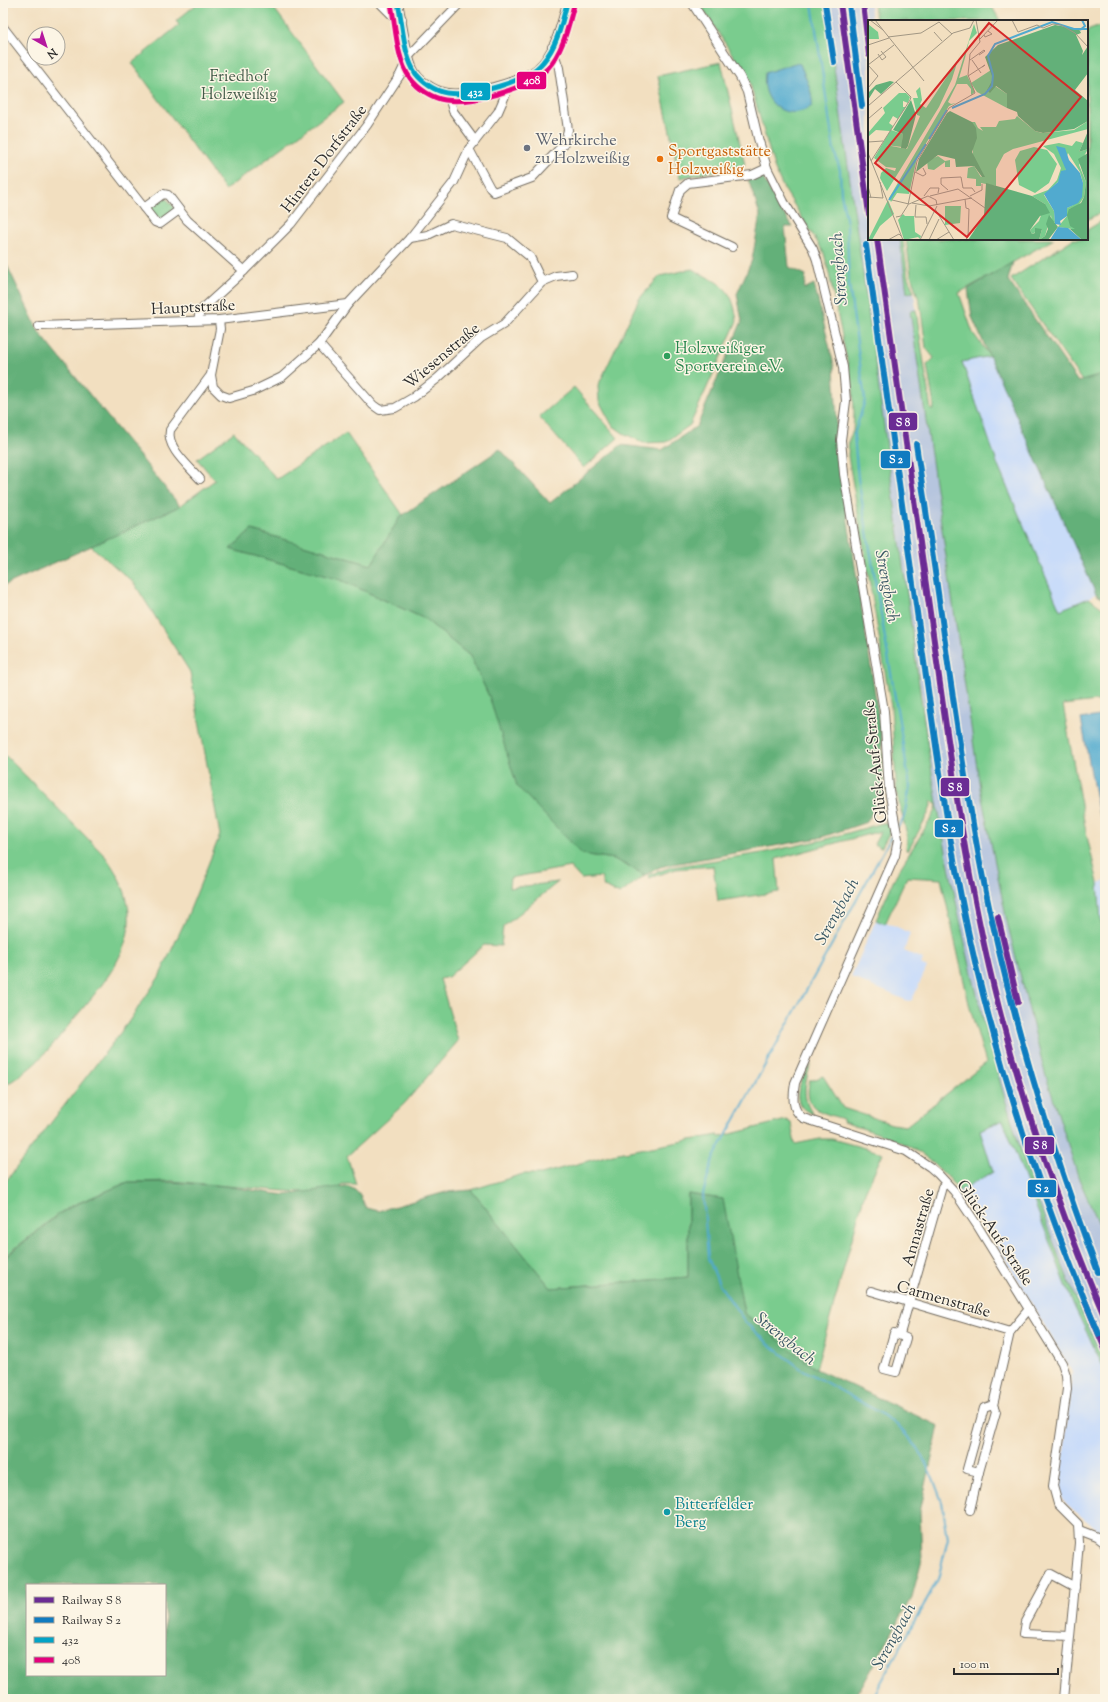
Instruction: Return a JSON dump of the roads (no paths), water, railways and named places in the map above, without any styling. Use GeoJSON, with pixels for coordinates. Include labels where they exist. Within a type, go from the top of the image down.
{"type":"FeatureCollection","features":[{"type":"Feature","properties":{"kind":"street"},"geometry":{"type":"LineString","coordinates":[[380,3],[396,18],[402,19]]}},
{"type":"Feature","properties":{"kind":"street","name":"Hintere Dorfstraße"},"geometry":{"type":"LineString","coordinates":[[198,320],[200,311],[244,271],[291,224],[367,126],[400,75],[410,56],[460,3]]}},
{"type":"Feature","properties":{"kind":"street"},"geometry":{"type":"LineString","coordinates":[[387,10],[399,4],[413,68],[418,75],[439,91],[448,93],[487,88],[511,82],[538,68],[549,55],[560,30],[567,3]]}},
{"type":"Feature","properties":{"kind":"street","name":"Glück-Auf-Straße"},"geometry":{"type":"LineString","coordinates":[[692,3],[740,77],[767,168],[784,202],[812,249],[843,367],[846,401],[842,429],[842,453],[884,710],[889,790],[898,839],[895,856],[794,1083],[794,1102],[798,1115],[803,1118],[906,1151],[930,1167],[946,1183],[977,1224],[1062,1363],[1066,1375],[1067,1389],[1054,1486],[1058,1504],[1075,1520],[1079,1530]]}},
{"type":"Feature","properties":{"kind":"street"},"geometry":{"type":"LineString","coordinates":[[3,27],[155,222],[160,224],[179,210]]}},
{"type":"Feature","properties":{"kind":"street"},"geometry":{"type":"LineString","coordinates":[[469,149],[490,188],[494,192],[532,178],[564,144],[568,130],[559,68],[552,47]]}},
{"type":"Feature","properties":{"kind":"street"},"geometry":{"type":"LineString","coordinates":[[219,320],[220,329],[211,375],[213,387],[221,395],[229,398],[253,391],[282,378],[319,344],[348,304],[410,238],[454,182],[469,149],[498,112],[511,82]]}},
{"type":"Feature","properties":{"kind":"street"},"geometry":{"type":"LineString","coordinates":[[448,93],[453,110],[475,140]]}},
{"type":"Feature","properties":{"kind":"street"},"geometry":{"type":"LineString","coordinates":[[732,247],[670,218],[682,185],[752,175],[767,168]]}},
{"type":"Feature","properties":{"kind":"street"},"geometry":{"type":"LineString","coordinates":[[144,208],[163,194],[168,195],[187,220],[244,271]]}},
{"type":"Feature","properties":{"kind":"street"},"geometry":{"type":"LineString","coordinates":[[410,238],[428,235],[451,224],[507,238],[530,257],[542,282]]}},
{"type":"Feature","properties":{"kind":"street","name":"Wiesenstraße"},"geometry":{"type":"LineString","coordinates":[[319,344],[373,405],[380,410],[396,408],[414,397],[438,378],[481,338],[504,324],[542,282],[556,276],[572,274]]}},
{"type":"Feature","properties":{"kind":"street","name":"Hauptstraße"},"geometry":{"type":"LineString","coordinates":[[39,326],[219,320],[348,304]]}},
{"type":"Feature","properties":{"kind":"street"},"geometry":{"type":"LineString","coordinates":[[200,479],[173,447],[168,437],[170,430],[211,375]]}},
{"type":"Feature","properties":{"kind":"street","name":"Annastraße"},"geometry":{"type":"LineString","coordinates":[[900,1334],[942,1187],[946,1183]]}},
{"type":"Feature","properties":{"kind":"street","name":"Carmenstraße"},"geometry":{"type":"LineString","coordinates":[[871,1291],[1010,1332]]}},
{"type":"Feature","properties":{"kind":"street"},"geometry":{"type":"LineString","coordinates":[[970,1510],[996,1412],[993,1405],[1010,1332],[1029,1309]]}},
{"type":"Feature","properties":{"kind":"street"},"geometry":{"type":"LineString","coordinates":[[979,1472],[967,1469],[984,1408],[993,1405]]}},
{"type":"Feature","properties":{"kind":"street"},"geometry":{"type":"LineString","coordinates":[[1064,1699],[1079,1530],[1098,1537],[1105,1543]]}},
{"type":"Feature","properties":{"kind":"street"},"geometry":{"type":"LineString","coordinates":[[1070,1636],[1023,1634],[1025,1622],[1051,1574],[1075,1587]]}},
{"type":"Feature","properties":{"kind":"water"},"geometry":{"type":"Polygon","coordinates":[[[795,63],[800,64],[809,85],[812,96],[812,106],[802,111],[793,113],[784,111],[771,101],[767,93],[765,73],[795,63]]]}},
{"type":"Feature","properties":{"kind":"water"},"geometry":{"type":"Polygon","coordinates":[[[1105,715],[1105,815],[1099,816],[1081,719],[1105,715]]]}},
{"type":"Feature","properties":{"kind":"waterway","name":"Strengbach"},"geometry":{"type":"LineString","coordinates":[[812,3],[834,150],[840,170],[841,194],[847,223],[849,284],[865,400],[854,435],[858,478],[910,786],[904,817],[898,827]]}},
{"type":"Feature","properties":{"kind":"waterway","name":"Strengbach"},"geometry":{"type":"LineString","coordinates":[[872,1699],[938,1579],[948,1539],[942,1502],[933,1478],[918,1448],[897,1425],[877,1411],[800,1368],[769,1344],[746,1323],[719,1284],[708,1258],[703,1194],[713,1159],[894,832]]}},
{"type":"Feature","properties":{"kind":"place","name":"Wehrkirche zu Holzweißig"},"geometry":{"type":"Point","coordinates":[527,148]}},
{"type":"Feature","properties":{"kind":"place","name":"Sportgaststätte Holzweißig"},"geometry":{"type":"Point","coordinates":[660,159]}},
{"type":"Feature","properties":{"kind":"place","name":"Holzweißiger Sportverein e.V."},"geometry":{"type":"Point","coordinates":[667,356]}},
{"type":"Feature","properties":{"kind":"place","name":"Bitterfelder Berg"},"geometry":{"type":"Point","coordinates":[667,1512]}},
{"type":"Feature","properties":{"kind":"park label","name":"Friedhof Holzweißig"},"geometry":{"type":"Point","coordinates":[239,84]}}]}
